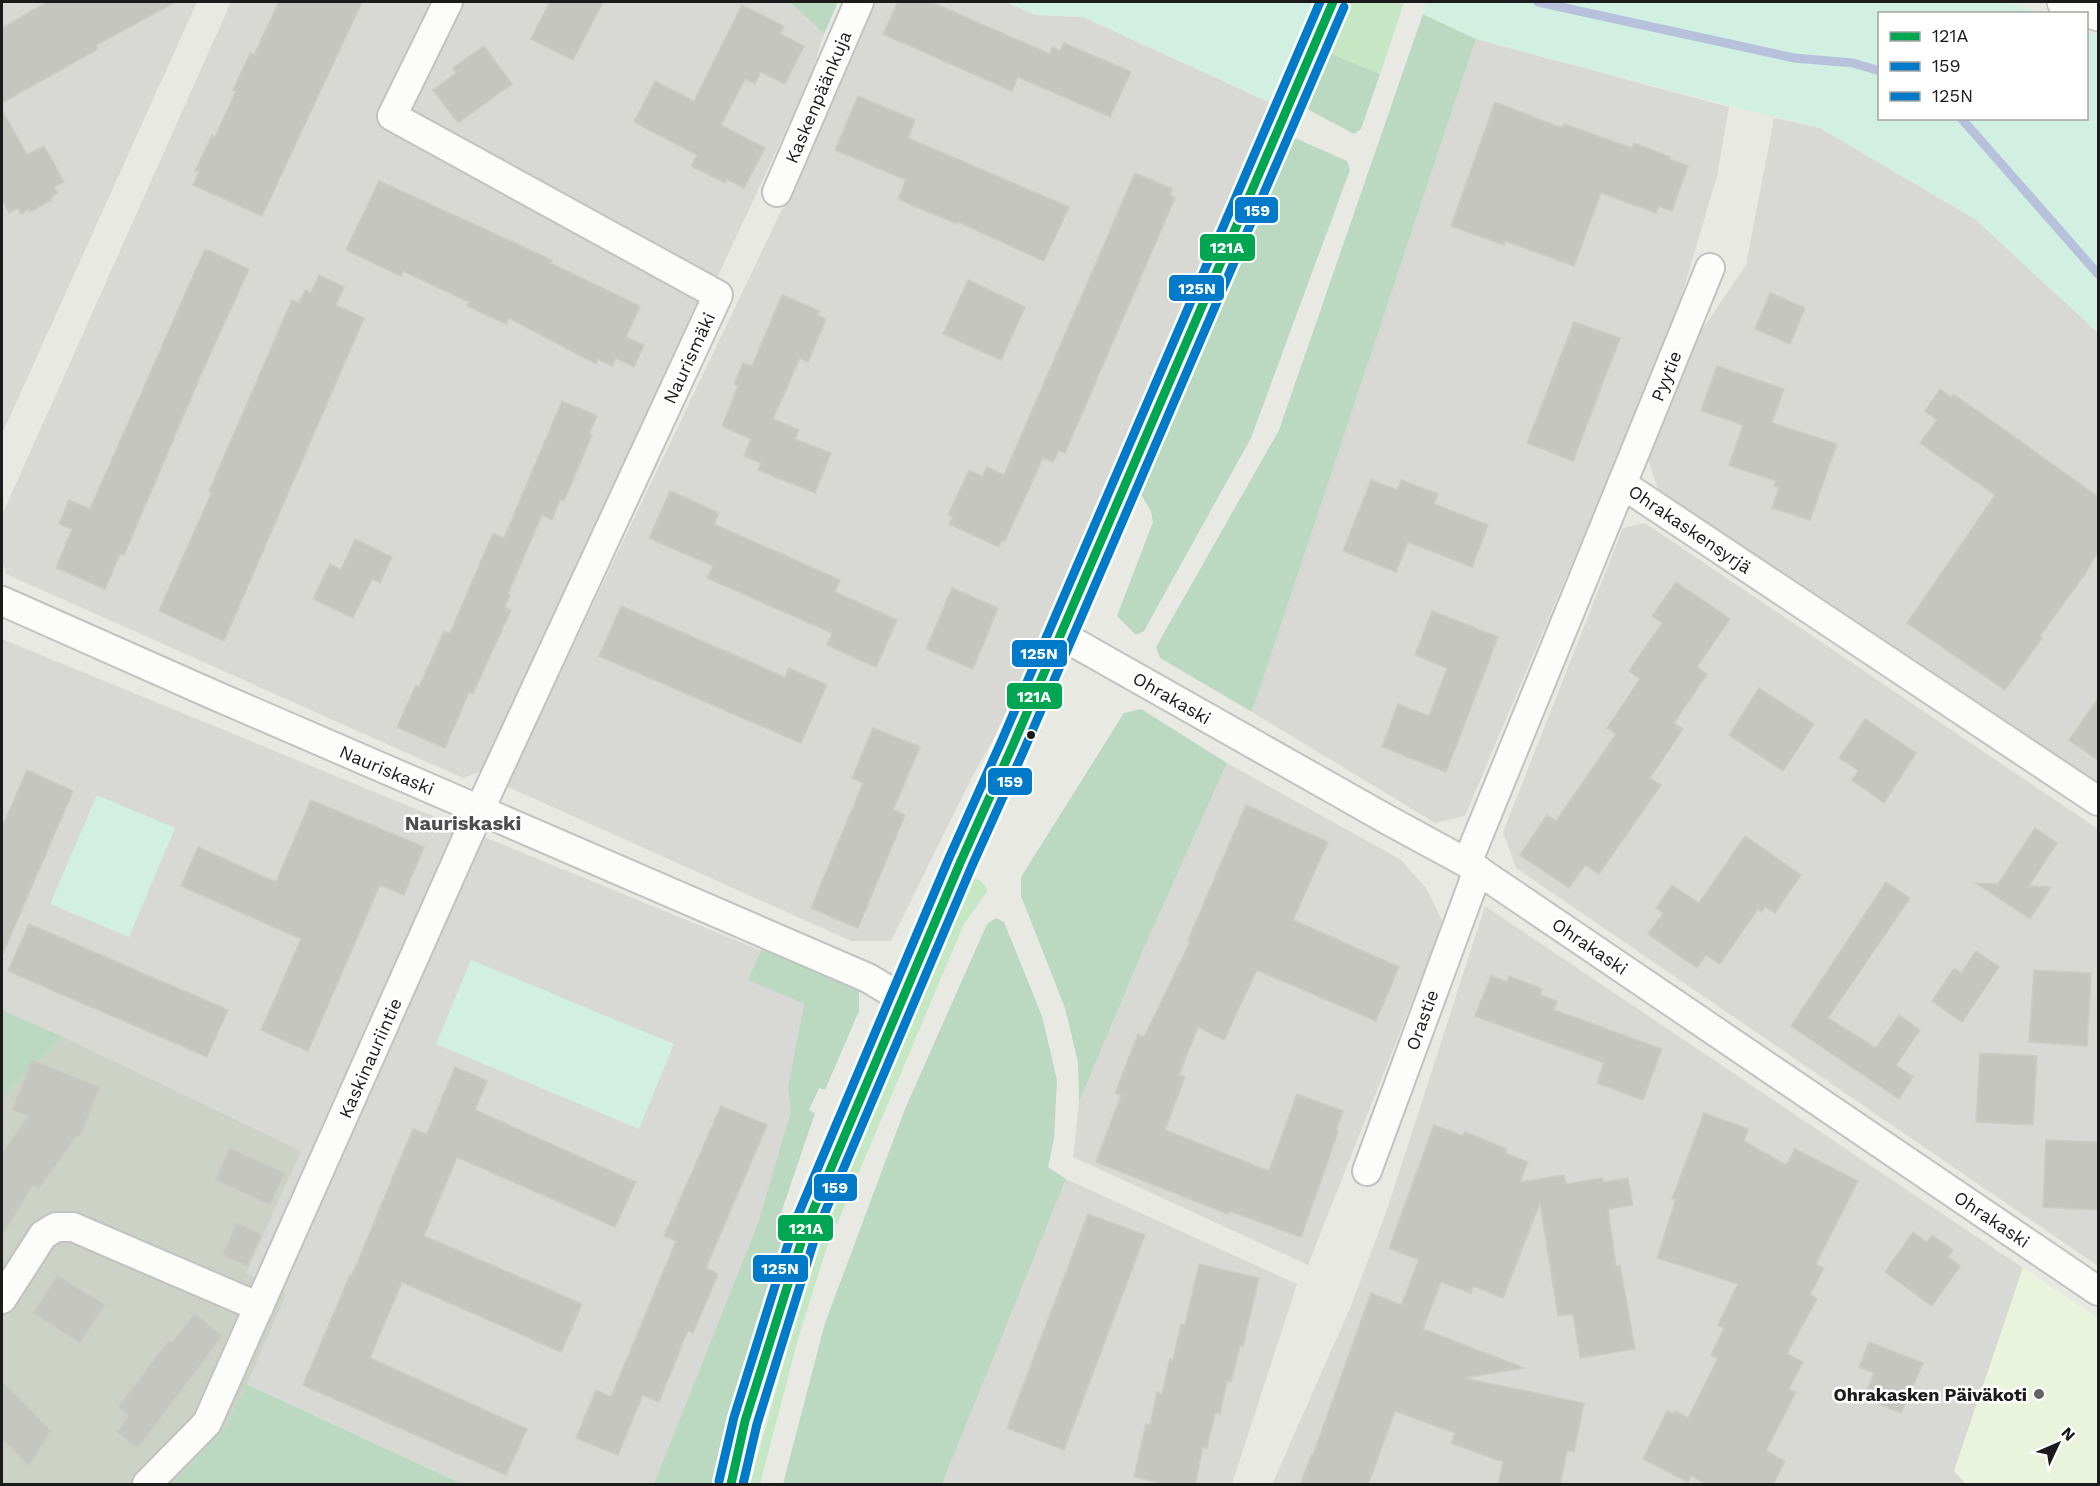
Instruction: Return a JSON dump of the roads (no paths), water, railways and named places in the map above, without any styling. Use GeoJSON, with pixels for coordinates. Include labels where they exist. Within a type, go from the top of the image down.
{"type":"FeatureCollection","features":[{"type":"Feature","properties":{"kind":"street","name":"Naurismäki"},"geometry":{"type":"LineString","coordinates":[[448,2],[392,116],[718,295],[480,809]]}},
{"type":"Feature","properties":{"kind":"street","name":"Kaskenpäänkuja"},"geometry":{"type":"LineString","coordinates":[[777,192],[859,2]]}},
{"type":"Feature","properties":{"kind":"street"},"geometry":{"type":"LineString","coordinates":[[731,1485],[745,1421],[806,1227],[960,863],[1333,2]]}},
{"type":"Feature","properties":{"kind":"street"},"geometry":{"type":"LineString","coordinates":[[2064,2],[2098,14]]}},
{"type":"Feature","properties":{"kind":"street","name":"Pyytie"},"geometry":{"type":"LineString","coordinates":[[1622,484],[1710,268]]}},
{"type":"Feature","properties":{"kind":"street","name":"Ohrakaskensyrjä"},"geometry":{"type":"LineString","coordinates":[[1472,866],[1622,484],[2098,801]]}},
{"type":"Feature","properties":{"kind":"street","name":"Nauriskaski"},"geometry":{"type":"LineString","coordinates":[[2,602],[868,978],[903,999]]}},
{"type":"Feature","properties":{"kind":"street","name":"Ohrakaski"},"geometry":{"type":"LineString","coordinates":[[1060,634],[1472,866],[2098,1291]]}},
{"type":"Feature","properties":{"kind":"street","name":"Kaskinauriintie"},"geometry":{"type":"LineString","coordinates":[[147,1485],[207,1423],[480,809]]}},
{"type":"Feature","properties":{"kind":"street","name":"Orastie"},"geometry":{"type":"LineString","coordinates":[[1367,1171],[1472,866]]}},
{"type":"Feature","properties":{"kind":"street"},"geometry":{"type":"LineString","coordinates":[[2,1299],[43,1234],[56,1227],[73,1227],[259,1307]]}},
{"type":"Feature","properties":{"kind":"waterway"},"geometry":{"type":"LineString","coordinates":[[1538,2],[1794,58],[1853,63],[1878,70]]}},
{"type":"Feature","properties":{"kind":"waterway"},"geometry":{"type":"LineString","coordinates":[[1963,120],[2098,274]]}},
{"type":"Feature","properties":{"kind":"place","name":"Ohrakasken Päiväkoti"},"geometry":{"type":"Point","coordinates":[2039,1394]}},
{"type":"Feature","properties":{"kind":"district","name":"Nauriskaski"},"geometry":{"type":"Point","coordinates":[463,823]}}]}
